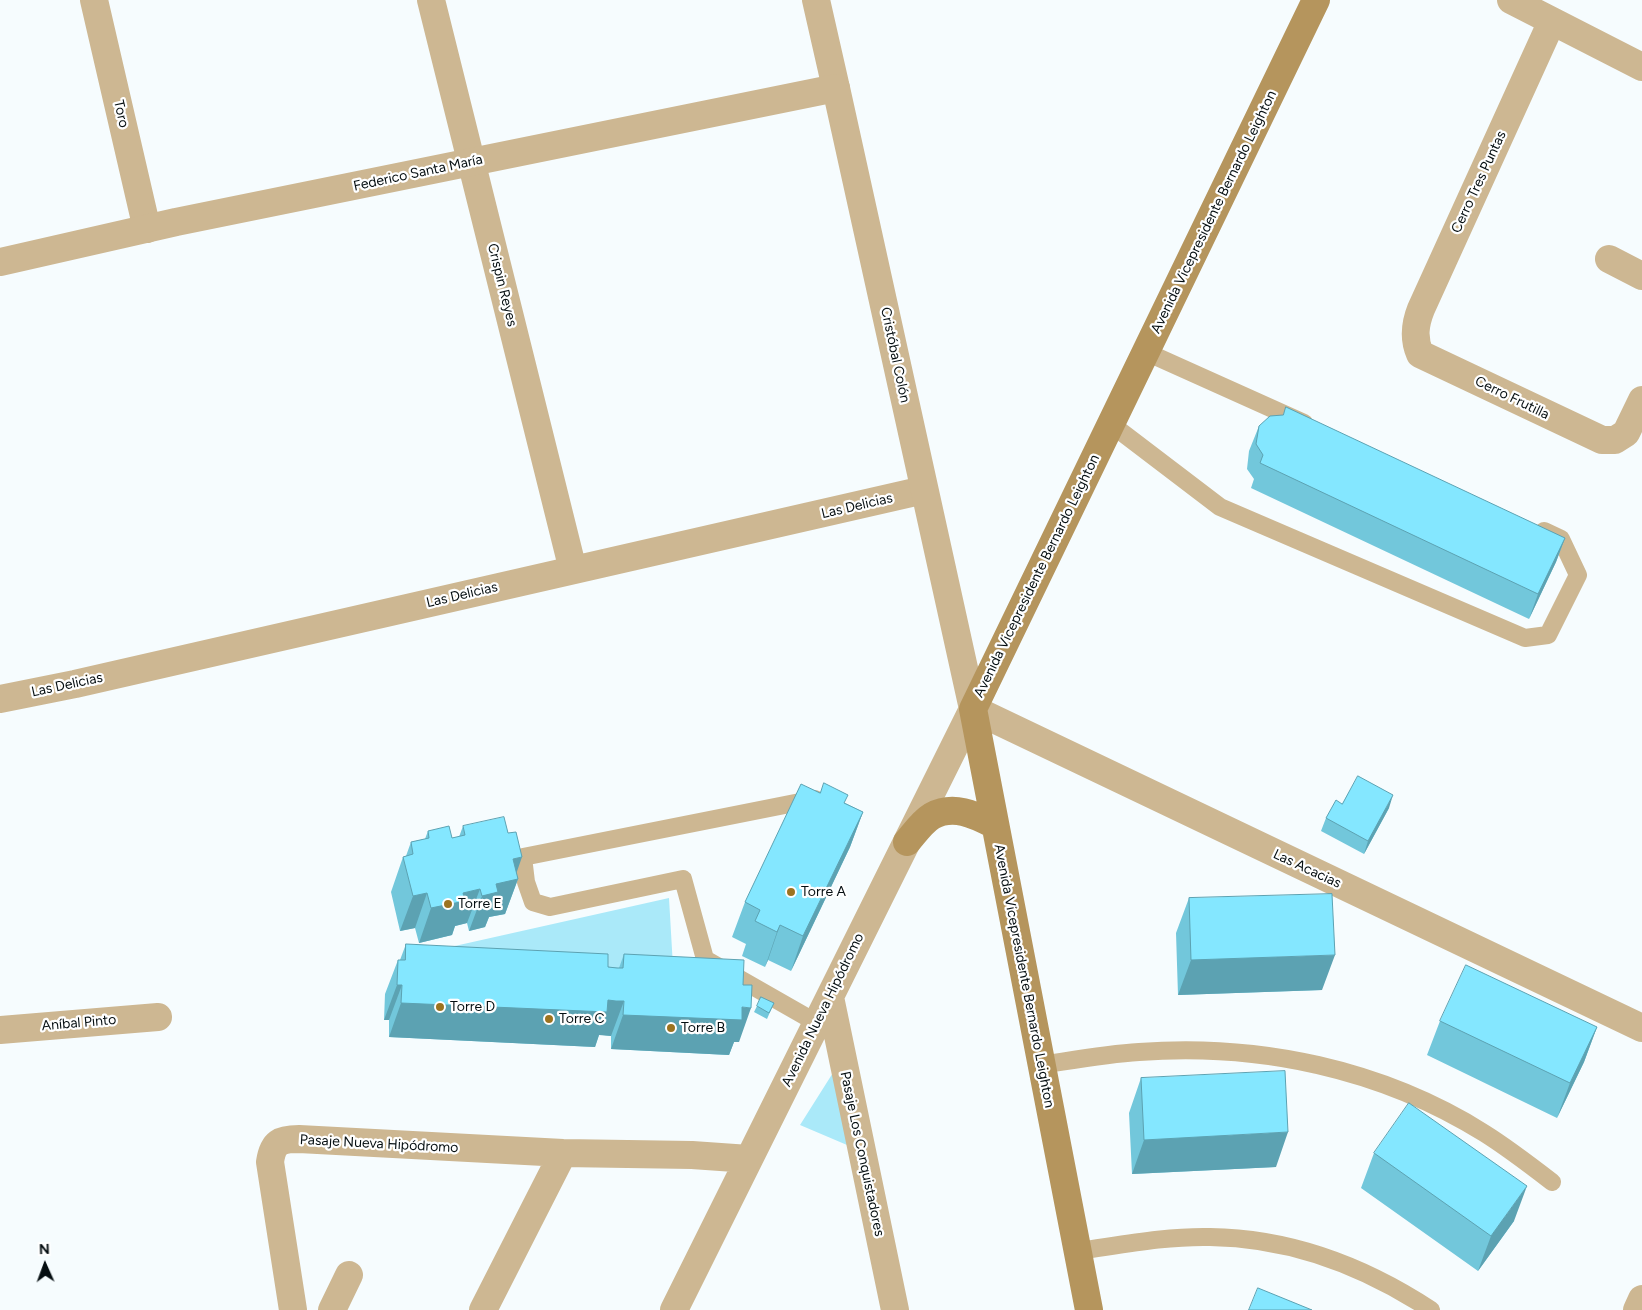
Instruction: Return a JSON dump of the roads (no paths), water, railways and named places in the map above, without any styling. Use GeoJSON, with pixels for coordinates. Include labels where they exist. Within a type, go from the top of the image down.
{"type":"FeatureCollection","features":[{"type":"Feature","properties":{"kind":"main road","name":"Avenida Vicepresidente Bernardo Leighton"},"geometry":{"type":"LineString","coordinates":[[1089,1310],[972,709],[1316,0]]}},
{"type":"Feature","properties":{"kind":"main road"},"geometry":{"type":"LineString","coordinates":[[907,842],[930,817],[941,813],[961,811],[971,813],[995,825]]}},
{"type":"Feature","properties":{"kind":"street","name":"Toro"},"geometry":{"type":"LineString","coordinates":[[94,0],[147,228]]}},
{"type":"Feature","properties":{"kind":"street","name":"Crispin Reyes"},"geometry":{"type":"LineString","coordinates":[[431,0],[573,570]]}},
{"type":"Feature","properties":{"kind":"street","name":"Cristóbal Colón"},"geometry":{"type":"LineString","coordinates":[[816,0],[972,709]]}},
{"type":"Feature","properties":{"kind":"street"},"geometry":{"type":"LineString","coordinates":[[1511,0],[1642,67]]}},
{"type":"Feature","properties":{"kind":"street","name":"Cerro Tres Puntas"},"geometry":{"type":"LineString","coordinates":[[1416,345],[1415,332],[1421,308],[1552,21]]}},
{"type":"Feature","properties":{"kind":"street","name":"Federico Santa María"},"geometry":{"type":"LineString","coordinates":[[0,262],[147,228],[836,88]]}},
{"type":"Feature","properties":{"kind":"street"},"geometry":{"type":"LineString","coordinates":[[1609,260],[1642,276]]}},
{"type":"Feature","properties":{"kind":"street","name":"Cerro Frutilla"},"geometry":{"type":"LineString","coordinates":[[1416,345],[1420,354],[1602,440],[1615,440],[1626,433],[1642,400]]}},
{"type":"Feature","properties":{"kind":"street","name":"Las Delicias"},"geometry":{"type":"LineString","coordinates":[[0,699],[75,684],[924,490]]}},
{"type":"Feature","properties":{"kind":"street","name":"Avenida Nueva Hipódromo"},"geometry":{"type":"LineString","coordinates":[[674,1310],[972,709]]}},
{"type":"Feature","properties":{"kind":"street","name":"Las Acacias"},"geometry":{"type":"LineString","coordinates":[[972,709],[1642,1028]]}},
{"type":"Feature","properties":{"kind":"street","name":"Pasaje Los Conquistadores"},"geometry":{"type":"LineString","coordinates":[[830,997],[889,1304]]}},
{"type":"Feature","properties":{"kind":"street","name":"Aníbal Pinto"},"geometry":{"type":"LineString","coordinates":[[0,1030],[158,1017]]}},
{"type":"Feature","properties":{"kind":"street","name":"Pasaje Nueva Hipódromo"},"geometry":{"type":"LineString","coordinates":[[292,1310],[270,1162],[275,1145],[282,1141],[299,1139],[563,1153],[692,1155],[749,1159]]}},
{"type":"Feature","properties":{"kind":"street"},"geometry":{"type":"LineString","coordinates":[[483,1310],[563,1153]]}},
{"type":"Feature","properties":{"kind":"street"},"geometry":{"type":"LineString","coordinates":[[332,1310],[349,1275]]}},
{"type":"Feature","properties":{"kind":"street"},"geometry":{"type":"LineString","coordinates":[[1637,1310],[1642,1299]]}},
{"type":"Feature","properties":{"kind":"lane"},"geometry":{"type":"LineString","coordinates":[[1146,352],[1317,429]]}},
{"type":"Feature","properties":{"kind":"lane"},"geometry":{"type":"LineString","coordinates":[[1111,424],[1220,507],[1525,638],[1548,635],[1578,575],[1561,539],[1525,523]]}},
{"type":"Feature","properties":{"kind":"lane"},"geometry":{"type":"LineString","coordinates":[[817,1023],[705,958],[683,879],[550,907],[533,902],[526,882],[522,857],[812,798],[825,800]]}},
{"type":"Feature","properties":{"kind":"lane"},"geometry":{"type":"LineString","coordinates":[[1041,1065],[1138,1052],[1185,1050],[1232,1052],[1278,1057],[1324,1066],[1400,1091],[1446,1112],[1519,1156],[1552,1182]]}},
{"type":"Feature","properties":{"kind":"lane"},"geometry":{"type":"LineString","coordinates":[[1078,1251],[1169,1238],[1210,1237],[1252,1240],[1293,1248],[1367,1273],[1431,1310]]}},
{"type":"Feature","properties":{"kind":"place","name":"Torre A"},"geometry":{"type":"Point","coordinates":[791,892]}},
{"type":"Feature","properties":{"kind":"place","name":"Torre E"},"geometry":{"type":"Point","coordinates":[448,904]}},
{"type":"Feature","properties":{"kind":"place","name":"Torre D"},"geometry":{"type":"Point","coordinates":[440,1007]}},
{"type":"Feature","properties":{"kind":"place","name":"Torre C"},"geometry":{"type":"Point","coordinates":[549,1019]}},
{"type":"Feature","properties":{"kind":"place","name":"Torre B"},"geometry":{"type":"Point","coordinates":[671,1028]}}]}
